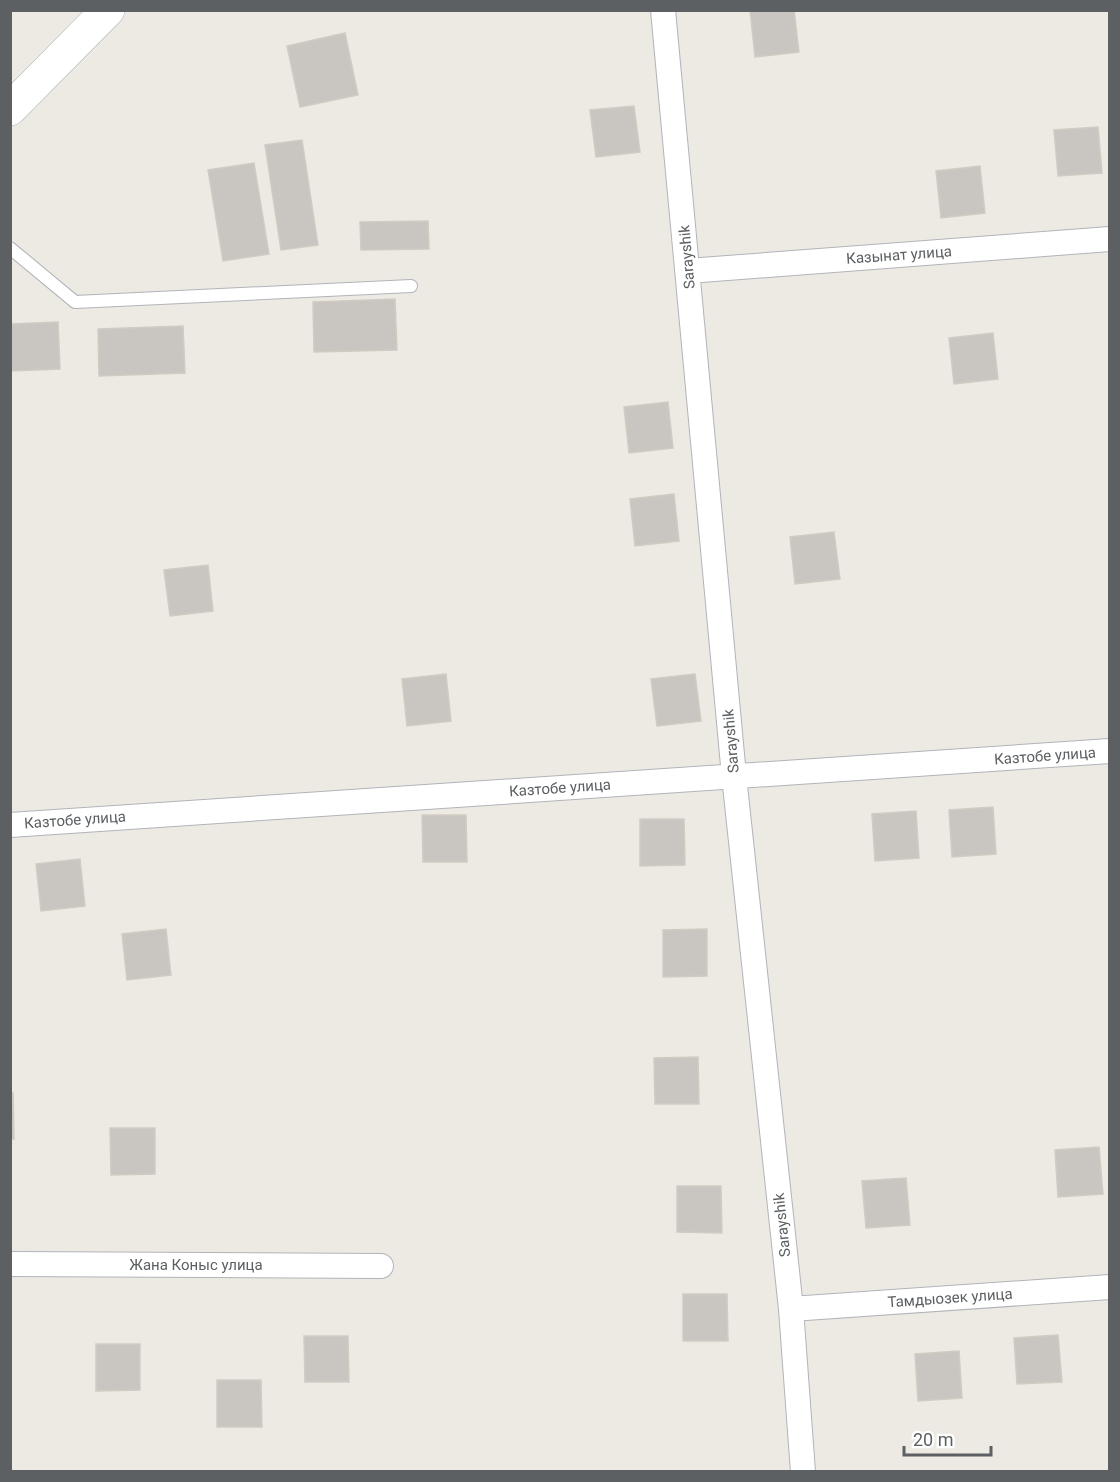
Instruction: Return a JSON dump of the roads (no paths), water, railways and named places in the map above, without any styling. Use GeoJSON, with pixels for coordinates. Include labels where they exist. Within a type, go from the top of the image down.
{"type":"FeatureCollection","features":[{"type":"Feature","properties":{"kind":"main road"},"geometry":{"type":"LineString","coordinates":[[10,109],[108,10]]}},
{"type":"Feature","properties":{"kind":"street","name":"Sarayshik"},"geometry":{"type":"LineString","coordinates":[[663,10],[734,776],[790,1309],[802,1472]]}},
{"type":"Feature","properties":{"kind":"street","name":"Казынат улица"},"geometry":{"type":"LineString","coordinates":[[688,271],[1110,239]]}},
{"type":"Feature","properties":{"kind":"street","name":"Казтобе улица"},"geometry":{"type":"LineString","coordinates":[[10,825],[1110,751]]}},
{"type":"Feature","properties":{"kind":"street","name":"Жана Коныс улица"},"geometry":{"type":"LineString","coordinates":[[10,1264],[381,1266]]}},
{"type":"Feature","properties":{"kind":"street","name":"Тамдыозек улица"},"geometry":{"type":"LineString","coordinates":[[790,1309],[1110,1287]]}},
{"type":"Feature","properties":{"kind":"lane"},"geometry":{"type":"LineString","coordinates":[[10,248],[75,302],[411,286]]}}]}
